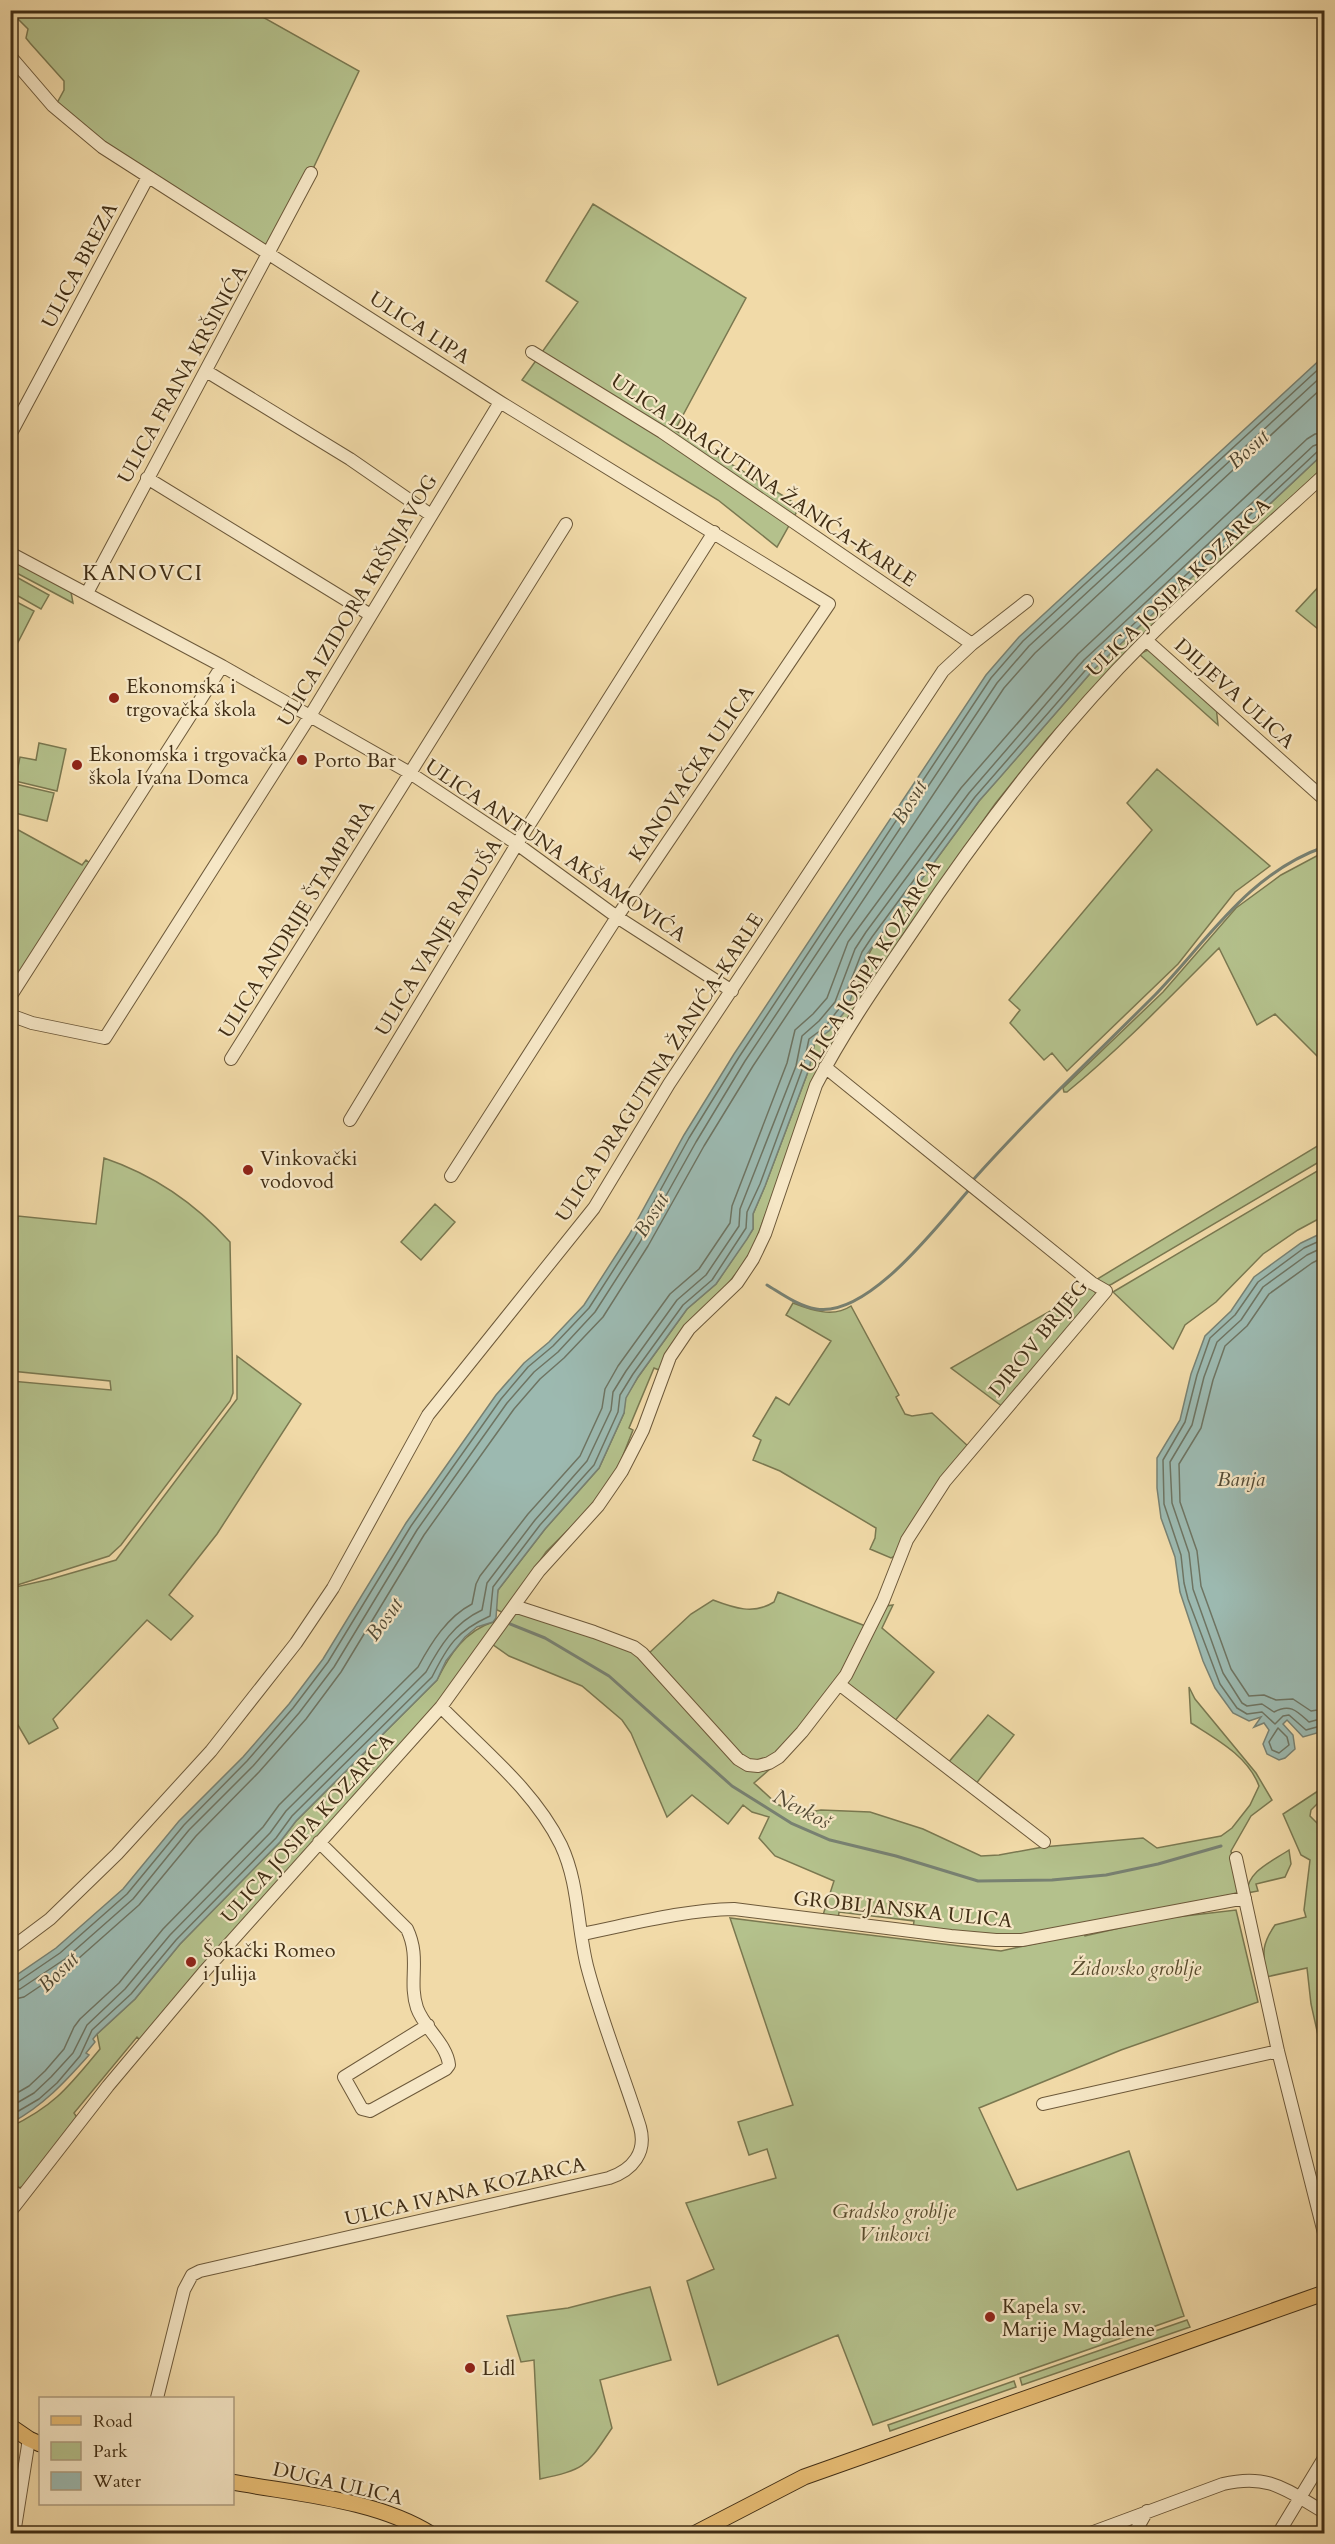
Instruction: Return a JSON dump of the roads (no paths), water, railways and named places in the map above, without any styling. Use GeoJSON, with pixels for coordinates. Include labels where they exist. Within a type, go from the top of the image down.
{"type":"FeatureCollection","features":[{"type":"Feature","properties":{"kind":"main road"},"geometry":{"type":"LineString","coordinates":[[694,2534],[804,2477],[1324,2293]]}},
{"type":"Feature","properties":{"kind":"main road"},"geometry":{"type":"LineString","coordinates":[[10,2426],[35,2442]]}},
{"type":"Feature","properties":{"kind":"main road","name":"DUGA ULICA"},"geometry":{"type":"LineString","coordinates":[[234,2482],[357,2505],[408,2520],[430,2534]]}},
{"type":"Feature","properties":{"kind":"street","name":"ULICA LIPA"},"geometry":{"type":"LineString","coordinates":[[10,56],[53,106],[102,147],[500,402],[714,531],[829,604]]}},
{"type":"Feature","properties":{"kind":"street","name":"ULICA FRANA KRŠINIĆA"},"geometry":{"type":"LineString","coordinates":[[87,593],[311,173]]}},
{"type":"Feature","properties":{"kind":"street","name":"ULICA BREZA"},"geometry":{"type":"LineString","coordinates":[[10,435],[148,177]]}},
{"type":"Feature","properties":{"kind":"street","name":"ULICA DRAGUTINA ŽANIĆA-KARLE"},"geometry":{"type":"LineString","coordinates":[[532,352],[662,432],[972,644]]}},
{"type":"Feature","properties":{"kind":"street"},"geometry":{"type":"LineString","coordinates":[[206,371],[350,459],[431,515]]}},
{"type":"Feature","properties":{"kind":"street","name":"ULICA IZIDORA KRŠNJAVOG"},"geometry":{"type":"LineString","coordinates":[[10,1015],[32,1023],[105,1038],[309,716],[500,402]]}},
{"type":"Feature","properties":{"kind":"street","name":"ULICA JOSIPA KOZARCA"},"geometry":{"type":"LineString","coordinates":[[10,2212],[114,2077],[203,1973],[441,1707],[547,1562],[598,1506],[622,1471],[643,1430],[670,1357],[689,1329],[737,1283],[753,1259],[765,1233],[816,1085],[825,1067],[880,979],[962,858],[1073,719],[1146,640],[1324,475]]}},
{"type":"Feature","properties":{"kind":"street"},"geometry":{"type":"LineString","coordinates":[[147,478],[369,614]]}},
{"type":"Feature","properties":{"kind":"street","name":"ULICA ANDRIJE ŠTAMPARA"},"geometry":{"type":"LineString","coordinates":[[231,1059],[566,524]]}},
{"type":"Feature","properties":{"kind":"street","name":"ULICA VANJE RADUŠA"},"geometry":{"type":"LineString","coordinates":[[350,1120],[517,844],[714,531]]}},
{"type":"Feature","properties":{"kind":"street","name":"ULICA ANTUNA AKŠAMOVIĆA"},"geometry":{"type":"LineString","coordinates":[[10,553],[222,666],[410,773],[517,844],[618,917],[732,991]]}},
{"type":"Feature","properties":{"kind":"street","name":"ULICA DRAGUTINA ŽANIĆA-KARLE"},"geometry":{"type":"LineString","coordinates":[[10,1949],[50,1919],[124,1846],[211,1751],[296,1643],[333,1588],[428,1415],[594,1208],[669,1084],[943,671],[972,644],[1027,601]]}},
{"type":"Feature","properties":{"kind":"street","name":"KANOVAČKA ULICA"},"geometry":{"type":"LineString","coordinates":[[451,1176],[618,917],[829,604]]}},
{"type":"Feature","properties":{"kind":"street","name":"DILJEVA ULICA"},"geometry":{"type":"LineString","coordinates":[[1146,640],[1324,799]]}},
{"type":"Feature","properties":{"kind":"street"},"geometry":{"type":"LineString","coordinates":[[10,997],[222,666]]}},
{"type":"Feature","properties":{"kind":"street","name":"DIROV BRIJEG"},"geometry":{"type":"LineString","coordinates":[[512,1610],[634,1647],[649,1659],[732,1755],[748,1766],[758,1766],[779,1757],[839,1684],[871,1628],[907,1540],[945,1480],[1106,1291],[825,1067]]}},
{"type":"Feature","properties":{"kind":"street"},"geometry":{"type":"LineString","coordinates":[[839,1684],[1044,1842]]}},
{"type":"Feature","properties":{"kind":"street","name":"ULICA IVANA KOZARCA"},"geometry":{"type":"LineString","coordinates":[[158,2397],[184,2290],[192,2275],[200,2271],[617,2176],[634,2163],[641,2152],[642,2134],[587,1965],[572,1878],[561,1845],[531,1800],[441,1707]]}},
{"type":"Feature","properties":{"kind":"street"},"geometry":{"type":"LineString","coordinates":[[319,1842],[407,1929],[413,1941],[416,1960],[416,2005],[448,2058],[449,2065],[370,2111],[362,2109],[344,2077],[428,2025]]}},
{"type":"Feature","properties":{"kind":"street"},"geometry":{"type":"LineString","coordinates":[[1236,1858],[1278,2051],[1324,2233]]}},
{"type":"Feature","properties":{"kind":"street","name":"GROBLJANSKA ULICA"},"geometry":{"type":"LineString","coordinates":[[582,1934],[662,1917],[712,1910],[734,1910],[996,1940],[1022,1940],[1245,1898]]}},
{"type":"Feature","properties":{"kind":"street"},"geometry":{"type":"LineString","coordinates":[[1042,2104],[1278,2051]]}},
{"type":"Feature","properties":{"kind":"street"},"geometry":{"type":"LineString","coordinates":[[10,2189],[21,2197]]}},
{"type":"Feature","properties":{"kind":"street"},"geometry":{"type":"LineString","coordinates":[[13,2531],[35,2442]]}},
{"type":"Feature","properties":{"kind":"street"},"geometry":{"type":"LineString","coordinates":[[1278,2534],[1324,2458]]}},
{"type":"Feature","properties":{"kind":"street"},"geometry":{"type":"LineString","coordinates":[[1088,2534],[1147,2511],[1243,2480],[1269,2482],[1324,2512]]}},
{"type":"Feature","properties":{"kind":"street"},"geometry":{"type":"LineString","coordinates":[[1134,2534],[1147,2511]]}},
{"type":"Feature","properties":{"kind":"water","name":"Bosut"},"geometry":{"type":"Polygon","coordinates":[[[1324,356],[1324,453],[1094,669],[979,801],[867,954],[847,1009],[829,1031],[815,1041],[809,1069],[753,1214],[753,1229],[716,1284],[687,1309],[638,1377],[626,1398],[624,1413],[599,1468],[545,1529],[498,1590],[496,1618],[493,1622],[477,1627],[465,1637],[446,1661],[437,1680],[296,1821],[280,1842],[180,1944],[135,1999],[97,2034],[93,2039],[95,2042],[86,2053],[89,2055],[71,2075],[43,2101],[11,2123],[11,1979],[56,1948],[123,1889],[179,1821],[243,1757],[289,1704],[323,1659],[406,1523],[496,1395],[524,1363],[549,1342],[584,1305],[629,1235],[684,1135],[734,1054],[986,675],[1019,637],[1324,356]]]}},
{"type":"Feature","properties":{"kind":"water","name":"Banja"},"geometry":{"type":"Polygon","coordinates":[[[1324,1232],[1324,1731],[1303,1737],[1287,1720],[1283,1724],[1293,1735],[1295,1749],[1279,1760],[1267,1754],[1263,1744],[1269,1730],[1264,1723],[1254,1727],[1261,1717],[1249,1721],[1233,1713],[1215,1688],[1203,1661],[1180,1592],[1175,1557],[1161,1518],[1157,1488],[1157,1458],[1180,1420],[1191,1374],[1205,1336],[1231,1311],[1254,1277],[1301,1243],[1324,1232]]]}},
{"type":"Feature","properties":{"kind":"waterway"},"geometry":{"type":"LineString","coordinates":[[973,1180],[1040,1109],[1155,995],[1231,910],[1273,873],[1324,847]]}},
{"type":"Feature","properties":{"kind":"waterway"},"geometry":{"type":"LineString","coordinates":[[767,1285],[797,1302],[816,1309],[836,1308],[857,1299],[879,1285],[900,1266],[968,1191]]}},
{"type":"Feature","properties":{"kind":"waterway","name":"Nevkoš"},"geometry":{"type":"LineString","coordinates":[[505,1622],[545,1638],[609,1676],[732,1786],[791,1823],[830,1840],[896,1856],[978,1881],[1052,1880],[1106,1875],[1158,1864],[1221,1846]]}},
{"type":"Feature","properties":{"kind":"place","name":"Ekonomska i trgovačka škola"},"geometry":{"type":"Point","coordinates":[114,698]}},
{"type":"Feature","properties":{"kind":"place","name":"Porto Bar"},"geometry":{"type":"Point","coordinates":[302,760]}},
{"type":"Feature","properties":{"kind":"place","name":"Ekonomska i trgovačka škola Ivana Domca"},"geometry":{"type":"Point","coordinates":[77,765]}},
{"type":"Feature","properties":{"kind":"place","name":"Vinkovački vodovod"},"geometry":{"type":"Point","coordinates":[248,1170]}},
{"type":"Feature","properties":{"kind":"place","name":"Šokački Romeo i Julija"},"geometry":{"type":"Point","coordinates":[191,1962]}},
{"type":"Feature","properties":{"kind":"place","name":"Kapela sv. Marije Magdalene"},"geometry":{"type":"Point","coordinates":[990,2317]}},
{"type":"Feature","properties":{"kind":"place","name":"Lidl"},"geometry":{"type":"Point","coordinates":[470,2368]}},
{"type":"Feature","properties":{"kind":"district","name":"KANOVCI"},"geometry":{"type":"Point","coordinates":[143,572]}},
{"type":"Feature","properties":{"kind":"park label","name":"Židovsko groblje"},"geometry":{"type":"Point","coordinates":[1136,1968]}},
{"type":"Feature","properties":{"kind":"park label","name":"Gradsko groblje Vinkovci"},"geometry":{"type":"Point","coordinates":[894,2222]}}]}
